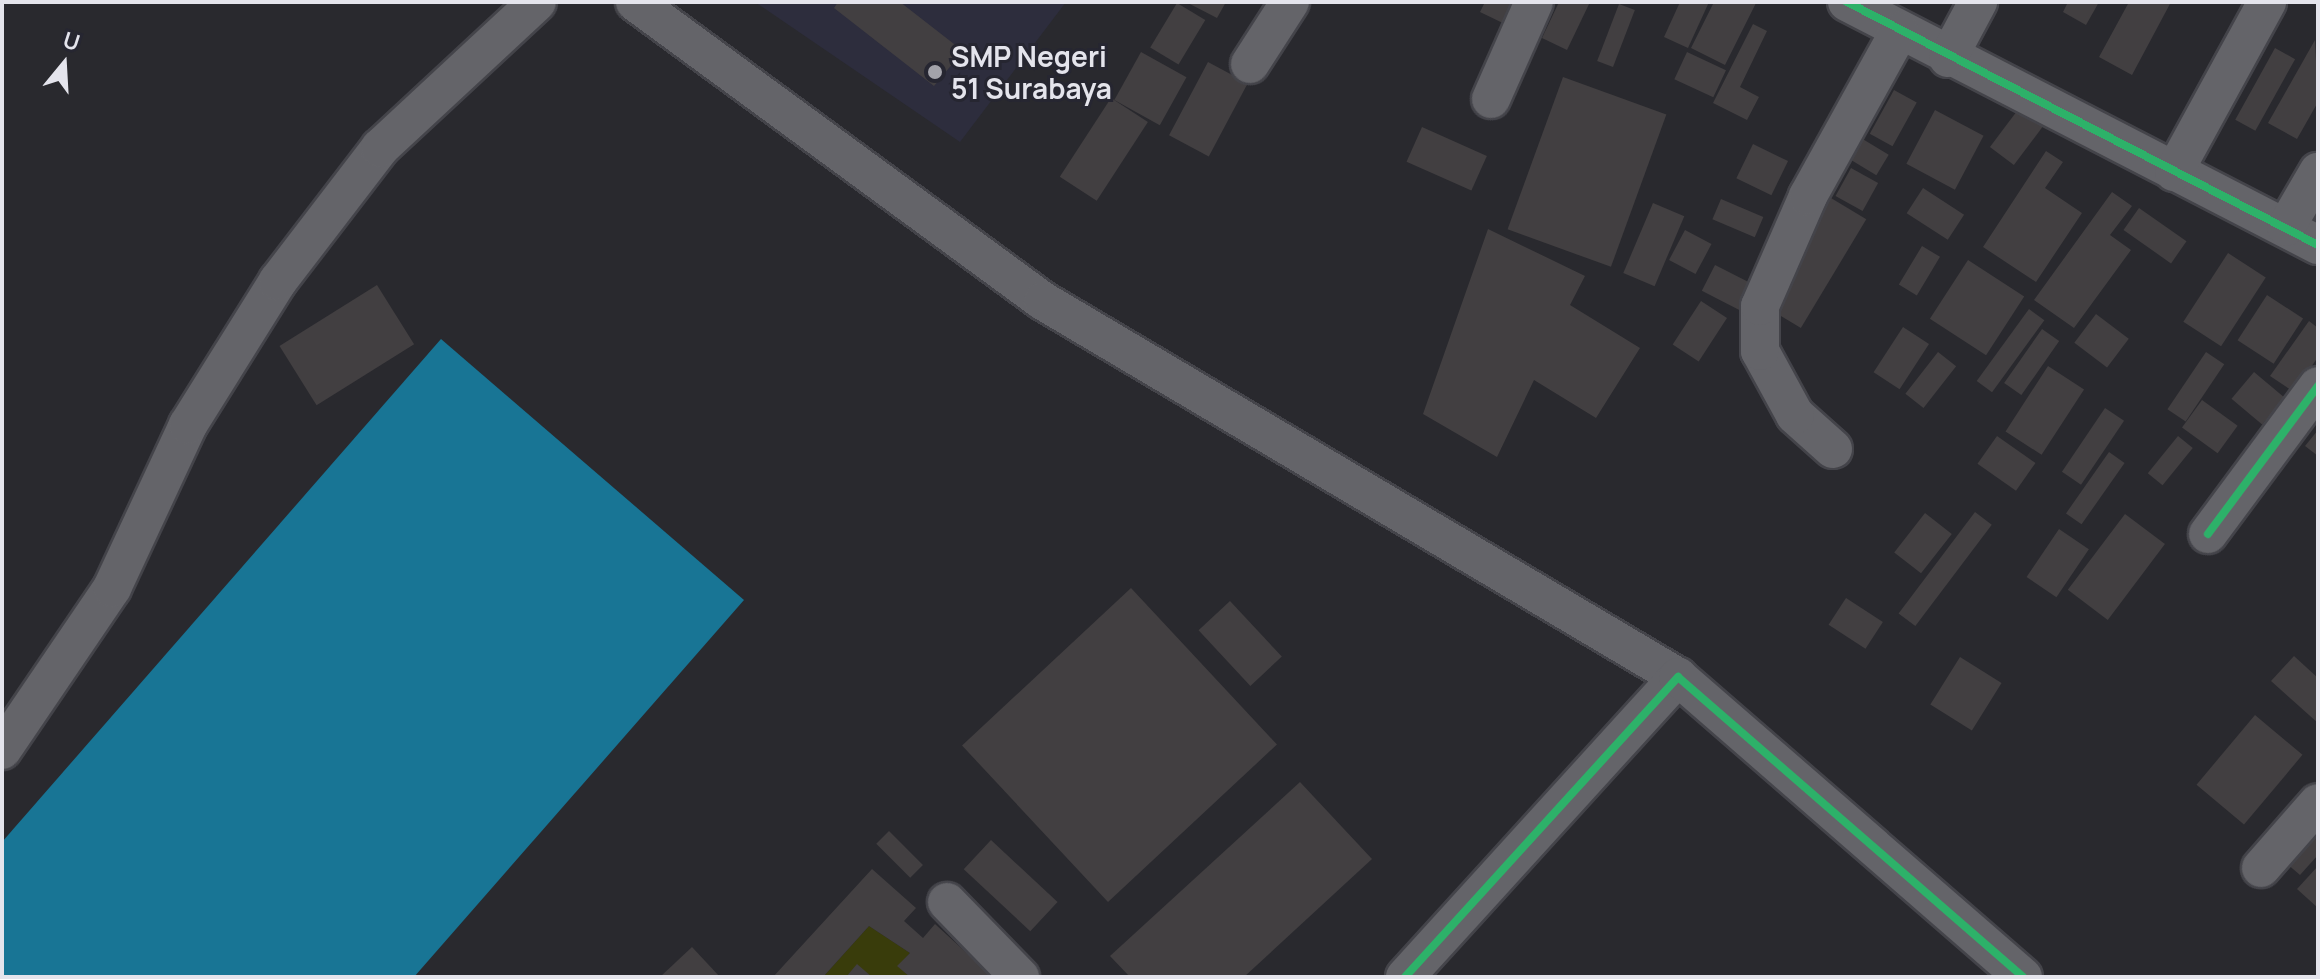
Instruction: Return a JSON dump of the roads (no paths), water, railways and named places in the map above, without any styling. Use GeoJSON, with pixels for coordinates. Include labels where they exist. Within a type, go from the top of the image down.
{"type":"FeatureCollection","features":[{"type":"Feature","properties":{"kind":"street"},"geometry":{"type":"LineString","coordinates":[[2,750],[112,588],[188,425],[278,281],[380,148],[537,2]]}},
{"type":"Feature","properties":{"kind":"street"},"geometry":{"type":"LineString","coordinates":[[635,2],[1031,292],[1678,677],[2023,977]]}},
{"type":"Feature","properties":{"kind":"street"},"geometry":{"type":"LineString","coordinates":[[1250,64],[1290,2]]}},
{"type":"Feature","properties":{"kind":"street"},"geometry":{"type":"LineString","coordinates":[[1491,99],[1534,2]]}},
{"type":"Feature","properties":{"kind":"street"},"geometry":{"type":"LineString","coordinates":[[1847,2],[1948,58],[2302,236],[2318,172]]}},
{"type":"Feature","properties":{"kind":"street"},"geometry":{"type":"LineString","coordinates":[[1948,58],[1978,2]]}},
{"type":"Feature","properties":{"kind":"street"},"geometry":{"type":"LineString","coordinates":[[2174,172],[2267,2]]}},
{"type":"Feature","properties":{"kind":"street"},"geometry":{"type":"LineString","coordinates":[[1833,449],[1795,415],[1765,362],[1757,328],[1760,306],[1808,196],[1899,32]]}},
{"type":"Feature","properties":{"kind":"street"},"geometry":{"type":"LineString","coordinates":[[2208,534],[2318,386]]}},
{"type":"Feature","properties":{"kind":"street"},"geometry":{"type":"LineString","coordinates":[[1405,977],[1678,677]]}},
{"type":"Feature","properties":{"kind":"street"},"geometry":{"type":"LineString","coordinates":[[2261,868],[2318,803]]}},
{"type":"Feature","properties":{"kind":"street"},"geometry":{"type":"LineString","coordinates":[[947,902],[1020,977]]}},
{"type":"Feature","properties":{"kind":"water"},"geometry":{"type":"Polygon","coordinates":[[[441,339],[744,600],[414,977],[2,977],[2,842],[441,339]]]}},
{"type":"Feature","properties":{"kind":"place","name":"SMP Negeri 51 Surabaya"},"geometry":{"type":"Point","coordinates":[935,72]}}]}
